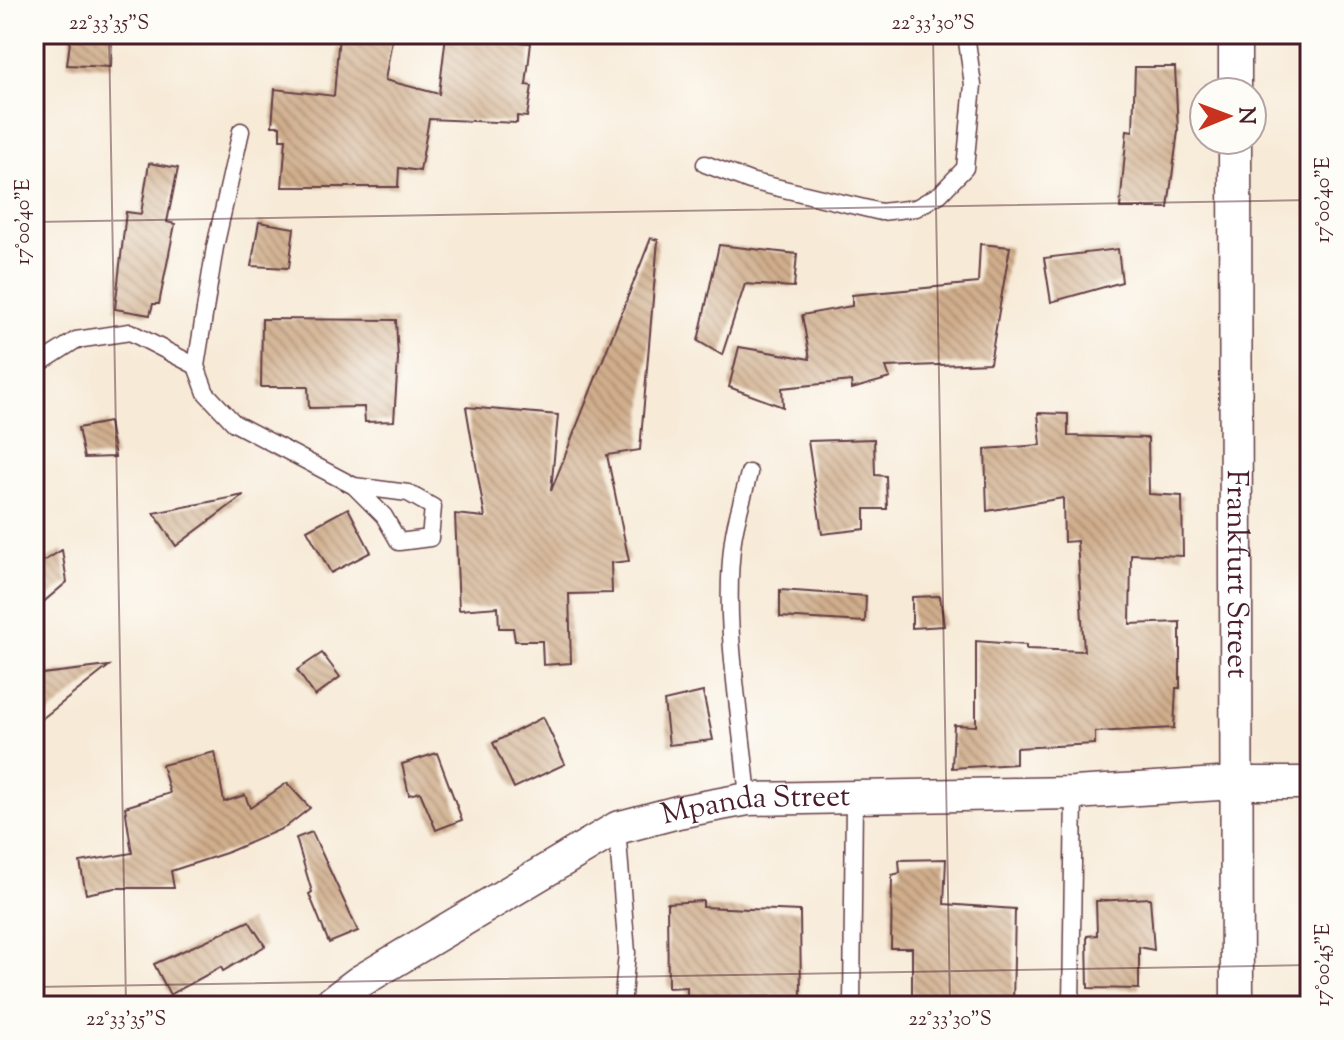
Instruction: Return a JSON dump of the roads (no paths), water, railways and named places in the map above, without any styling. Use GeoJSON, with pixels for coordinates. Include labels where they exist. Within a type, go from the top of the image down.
{"type":"FeatureCollection","features":[{"type":"Feature","properties":{"kind":"street"},"geometry":{"type":"LineString","coordinates":[[1235,34],[1235,76]]}},
{"type":"Feature","properties":{"kind":"street","name":"Frankfurt Street"},"geometry":{"type":"LineString","coordinates":[[1235,156],[1237,1006]]}},
{"type":"Feature","properties":{"kind":"street","name":"Mpanda Street"},"geometry":{"type":"LineString","coordinates":[[327,1006],[359,982],[617,828],[748,799],[1074,793],[1235,783],[1310,783]]}},
{"type":"Feature","properties":{"kind":"lane"},"geometry":{"type":"LineString","coordinates":[[705,164],[750,181],[881,212],[916,208],[940,194],[965,168],[973,85],[966,34]]}},
{"type":"Feature","properties":{"kind":"lane"},"geometry":{"type":"LineString","coordinates":[[241,131],[215,247],[196,366],[206,393],[234,423],[354,486],[384,516],[399,542],[430,538],[433,507],[408,493],[354,486]]}},
{"type":"Feature","properties":{"kind":"lane"},"geometry":{"type":"LineString","coordinates":[[34,367],[76,340],[130,332],[196,366]]}},
{"type":"Feature","properties":{"kind":"lane"},"geometry":{"type":"LineString","coordinates":[[748,799],[736,708],[730,600],[733,539],[749,473]]}},
{"type":"Feature","properties":{"kind":"lane"},"geometry":{"type":"LineString","coordinates":[[1071,1006],[1074,793]]}},
{"type":"Feature","properties":{"kind":"lane"},"geometry":{"type":"LineString","coordinates":[[852,1006],[854,798]]}},
{"type":"Feature","properties":{"kind":"lane"},"geometry":{"type":"LineString","coordinates":[[617,828],[627,953],[622,1006]]}}]}
